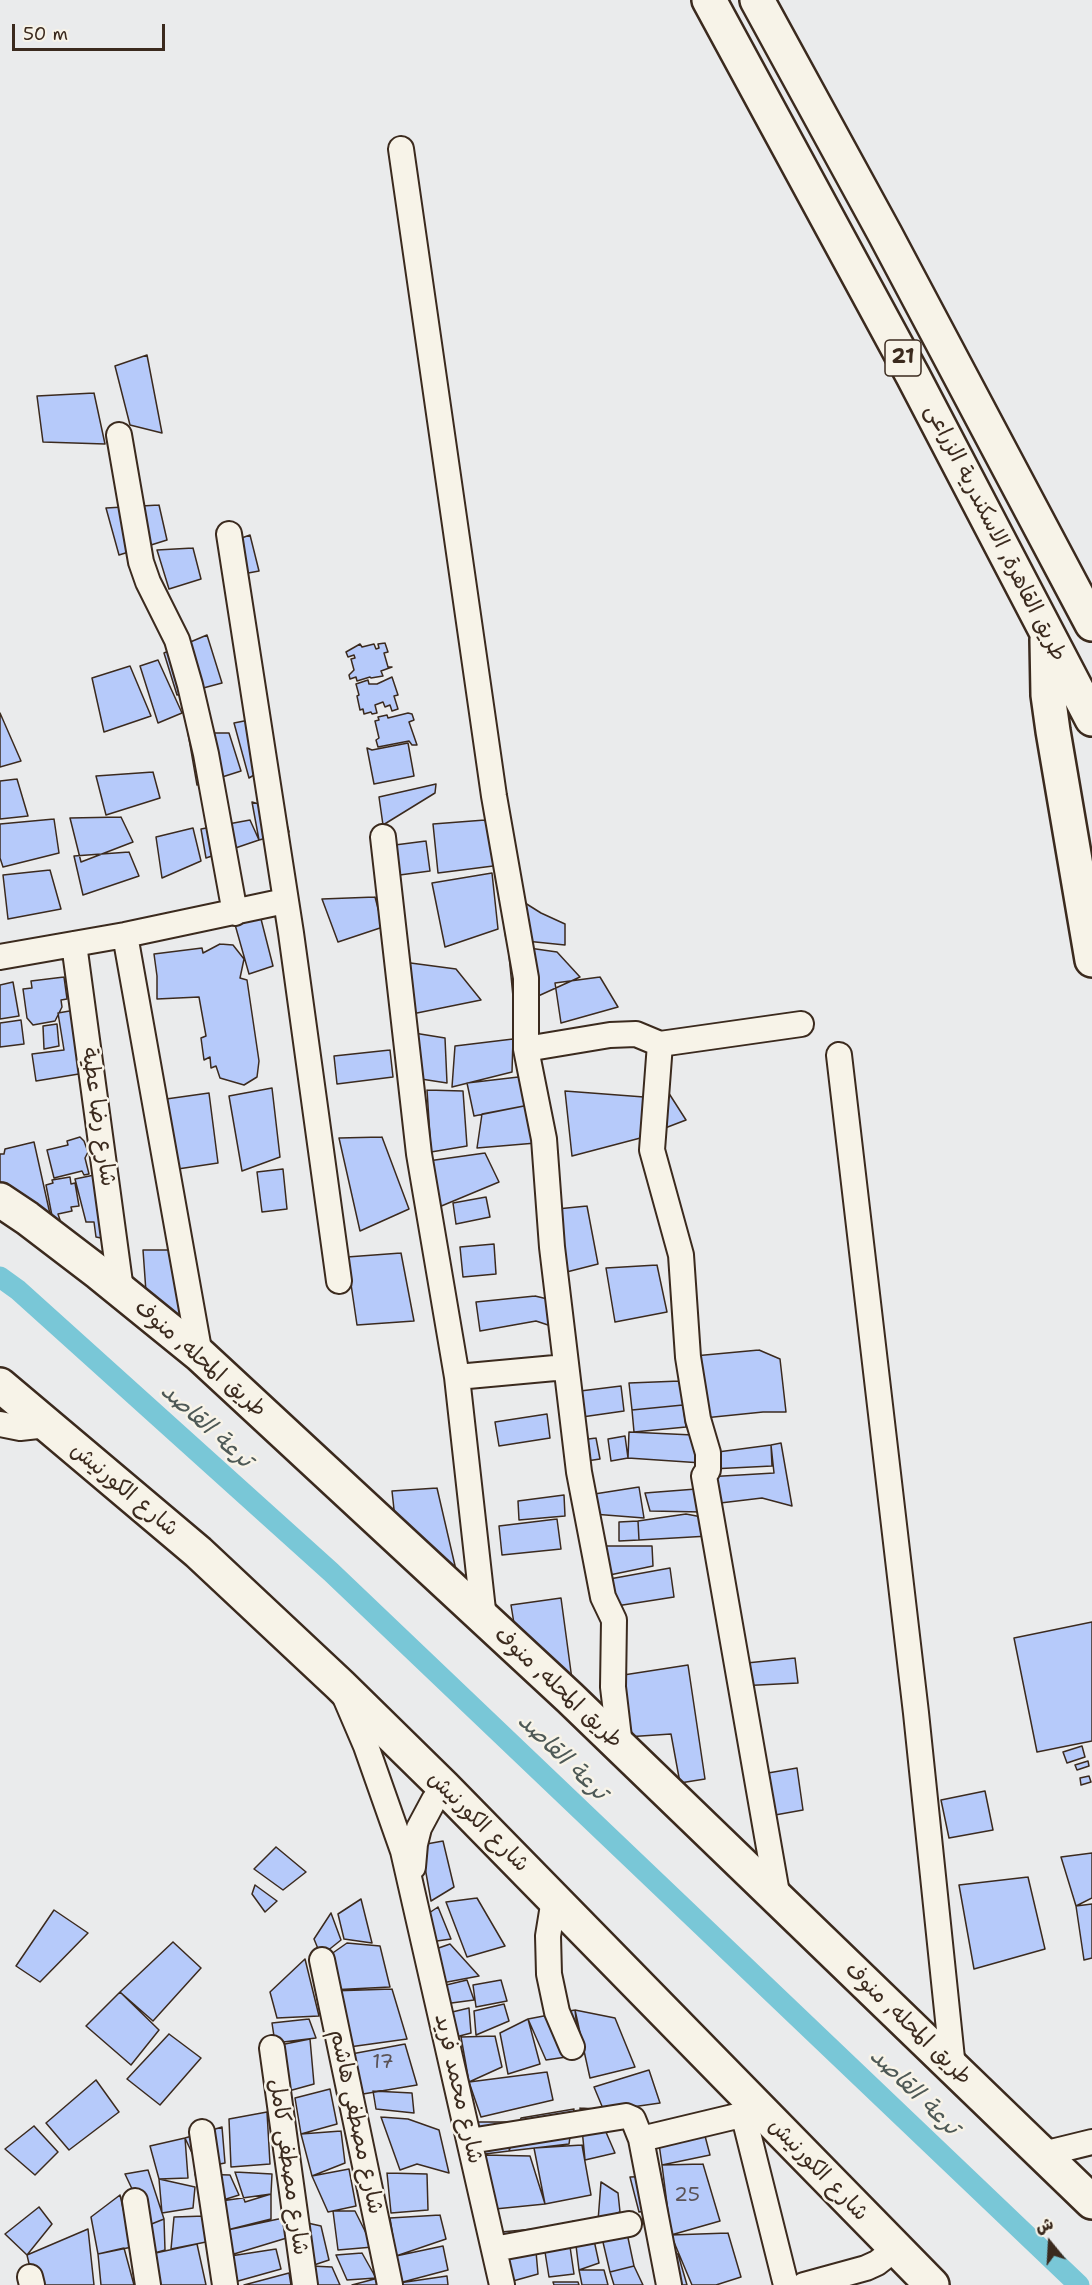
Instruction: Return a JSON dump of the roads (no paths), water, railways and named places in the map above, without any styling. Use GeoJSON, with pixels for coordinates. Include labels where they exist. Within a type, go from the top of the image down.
{"type":"FeatureCollection","features":[{"type":"Feature","properties":{"kind":"main road","name":"طريق القاهرة, الاسكندرية الزراعى"},"geometry":{"type":"LineString","coordinates":[[709,0],[913,376],[1092,719]]}},
{"type":"Feature","properties":{"kind":"main road","name":"طريق القاهرة, الاسكندرية الزراعى"},"geometry":{"type":"LineString","coordinates":[[757,0],[1084,603],[1092,624]]}},
{"type":"Feature","properties":{"kind":"main road"},"geometry":{"type":"LineString","coordinates":[[1047,634],[1046,666],[1052,722],[1092,960]]}},
{"type":"Feature","properties":{"kind":"main road","name":"طريق المحله, منوف"},"geometry":{"type":"LineString","coordinates":[[3,1205],[121,1290],[200,1355],[620,1746],[1092,2202]]}},
{"type":"Feature","properties":{"kind":"main road","name":"شارع الكورنيش"},"geometry":{"type":"LineString","coordinates":[[0,1385],[198,1552],[340,1685],[554,1899],[751,2112],[932,2285]]}},
{"type":"Feature","properties":{"kind":"street"},"geometry":{"type":"LineString","coordinates":[[401,149],[494,796],[526,978],[526,1049],[544,1139],[552,1247],[579,1472],[603,1597],[614,1620],[613,1687],[620,1746]]}},
{"type":"Feature","properties":{"kind":"street"},"geometry":{"type":"LineString","coordinates":[[119,435],[141,562],[177,640],[190,685],[206,754],[235,913]]}},
{"type":"Feature","properties":{"kind":"street"},"geometry":{"type":"LineString","coordinates":[[229,534],[285,901],[339,1281]]}},
{"type":"Feature","properties":{"kind":"street"},"geometry":{"type":"LineString","coordinates":[[383,837],[419,1154],[457,1377],[484,1619]]}},
{"type":"Feature","properties":{"kind":"street"},"geometry":{"type":"LineString","coordinates":[[0,957],[125,935],[285,901]]}},
{"type":"Feature","properties":{"kind":"street"},"geometry":{"type":"LineString","coordinates":[[125,935],[200,1355]]}},
{"type":"Feature","properties":{"kind":"street","name":"شارع رضا عطية"},"geometry":{"type":"LineString","coordinates":[[74,944],[121,1290]]}},
{"type":"Feature","properties":{"kind":"street"},"geometry":{"type":"LineString","coordinates":[[526,1049],[610,1035],[636,1034],[660,1044],[801,1024]]}},
{"type":"Feature","properties":{"kind":"street"},"geometry":{"type":"LineString","coordinates":[[660,1044],[652,1150],[681,1255],[688,1357],[698,1419],[708,1453],[708,1470],[704,1476],[778,1899]]}},
{"type":"Feature","properties":{"kind":"street"},"geometry":{"type":"LineString","coordinates":[[838,1055],[917,1725],[954,2068]]}},
{"type":"Feature","properties":{"kind":"street"},"geometry":{"type":"LineString","coordinates":[[457,1377],[566,1367]]}},
{"type":"Feature","properties":{"kind":"street"},"geometry":{"type":"LineString","coordinates":[[0,1424],[20,1428],[48,1425]]}},
{"type":"Feature","properties":{"kind":"street","name":"شارع محمد فريد"},"geometry":{"type":"LineString","coordinates":[[340,1685],[366,1746],[403,1851],[502,2285]]}},
{"type":"Feature","properties":{"kind":"street","name":"شارع محمد فريد"},"geometry":{"type":"LineString","coordinates":[[414,1894],[413,1860],[419,1828],[444,1787]]}},
{"type":"Feature","properties":{"kind":"street"},"geometry":{"type":"LineString","coordinates":[[554,1899],[548,1936],[549,1974],[557,2012],[572,2046]]}},
{"type":"Feature","properties":{"kind":"street","name":"شارع مصطفى هاشم"},"geometry":{"type":"LineString","coordinates":[[322,1960],[390,2285]]}},
{"type":"Feature","properties":{"kind":"street","name":"شارع مصطفى كامل"},"geometry":{"type":"LineString","coordinates":[[272,2048],[305,2285]]}},
{"type":"Feature","properties":{"kind":"street"},"geometry":{"type":"LineString","coordinates":[[641,2139],[751,2112],[786,2285]]}},
{"type":"Feature","properties":{"kind":"street"},"geometry":{"type":"LineString","coordinates":[[470,2141],[626,2116],[633,2119],[641,2139],[669,2285]]}},
{"type":"Feature","properties":{"kind":"street"},"geometry":{"type":"LineString","coordinates":[[202,2132],[225,2285]]}},
{"type":"Feature","properties":{"kind":"street"},"geometry":{"type":"LineString","coordinates":[[1043,2154],[1092,2142]]}},
{"type":"Feature","properties":{"kind":"street"},"geometry":{"type":"LineString","coordinates":[[135,2201],[148,2285]]}},
{"type":"Feature","properties":{"kind":"street"},"geometry":{"type":"LineString","coordinates":[[494,2249],[629,2224]]}},
{"type":"Feature","properties":{"kind":"street"},"geometry":{"type":"LineString","coordinates":[[804,2285],[866,2268],[877,2263],[895,2249]]}},
{"type":"Feature","properties":{"kind":"waterway","name":"ترعة القاصد"},"geometry":{"type":"LineString","coordinates":[[0,1277],[18,1290],[331,1572],[1079,2285]]}}]}
